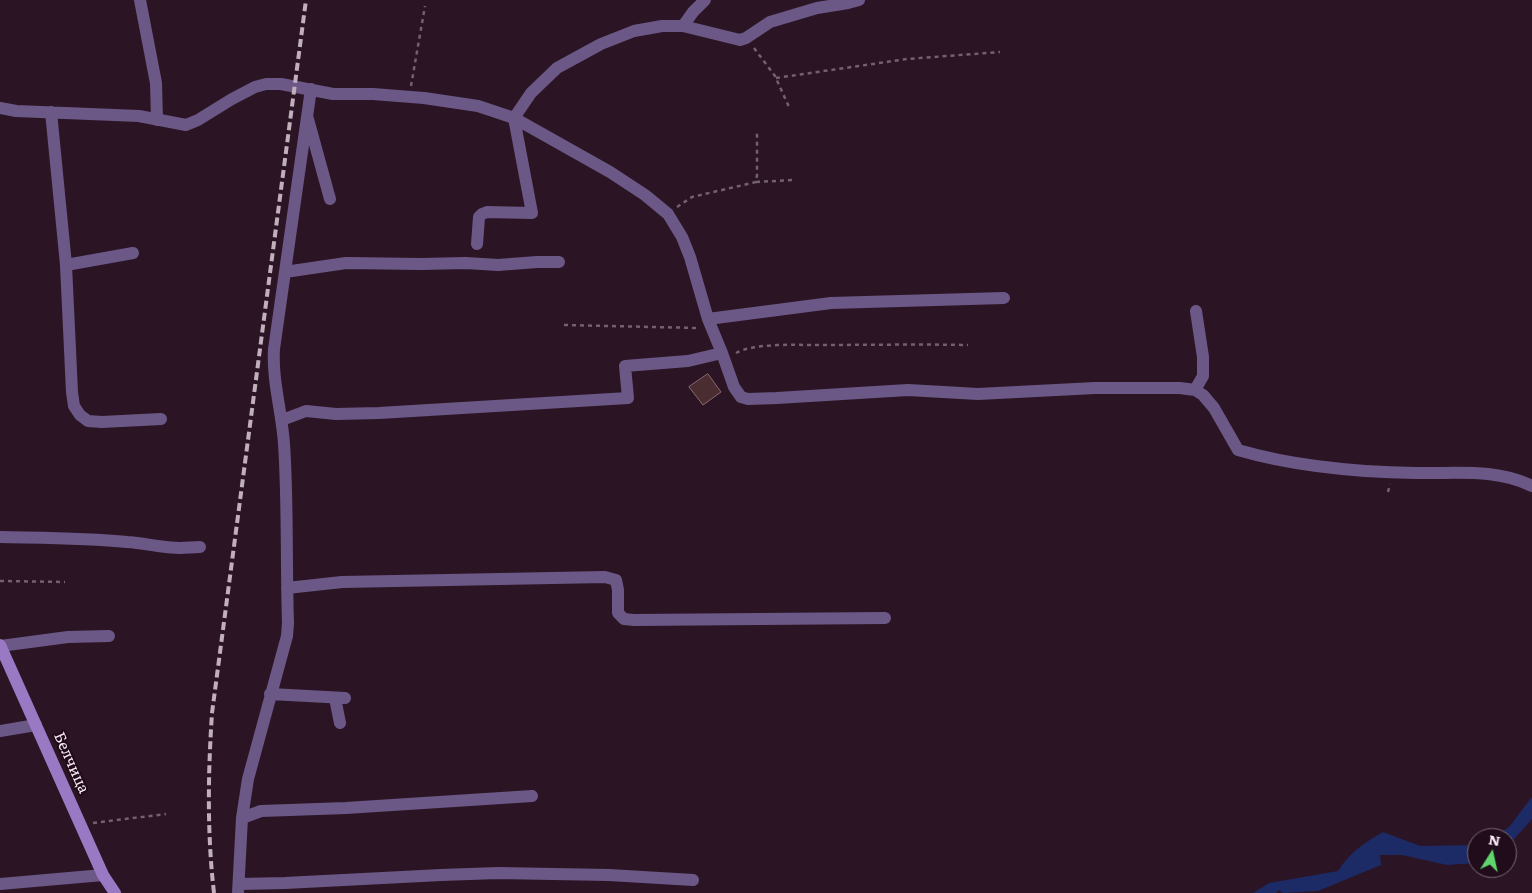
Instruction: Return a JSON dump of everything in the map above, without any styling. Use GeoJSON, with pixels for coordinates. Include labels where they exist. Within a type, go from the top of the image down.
{"type":"FeatureCollection","features":[{"type":"Feature","properties":{"kind":"main road","name":"Белчица"},"geometry":{"type":"LineString","coordinates":[[0,645],[103,875],[115,893]]}},
{"type":"Feature","properties":{"kind":"street"},"geometry":{"type":"LineString","coordinates":[[140,0],[156,83],[157,120]]}},
{"type":"Feature","properties":{"kind":"street"},"geometry":{"type":"LineString","coordinates":[[682,26],[705,0]]}},
{"type":"Feature","properties":{"kind":"street"},"geometry":{"type":"LineString","coordinates":[[477,244],[479,217],[482,214],[487,212],[532,213],[514,118],[531,93],[557,68],[594,48],[634,31],[662,26],[682,26],[740,40],[770,22],[817,8],[859,0]]}},
{"type":"Feature","properties":{"kind":"street"},"geometry":{"type":"LineString","coordinates":[[0,108],[16,111],[139,116],[186,126],[232,99],[255,87],[266,84],[281,84],[333,94],[409,96],[478,106],[514,118],[610,172],[645,195],[668,214],[682,237],[690,257],[710,324],[734,387],[741,397],[748,399],[908,390],[978,394],[1094,388],[1162,387],[1195,390],[1203,395],[1214,408],[1238,450],[1292,462],[1334,468],[1415,473],[1480,472],[1499,474],[1513,477],[1532,486]]}},
{"type":"Feature","properties":{"kind":"street"},"geometry":{"type":"LineString","coordinates":[[311,89],[273,363],[282,420],[287,588],[286,636],[248,779],[242,818],[239,888],[285,883],[498,873],[609,875],[693,880]]}},
{"type":"Feature","properties":{"kind":"street"},"geometry":{"type":"LineString","coordinates":[[51,112],[66,265],[74,406],[80,415],[88,421],[161,419]]}},
{"type":"Feature","properties":{"kind":"street"},"geometry":{"type":"LineString","coordinates":[[307,115],[330,199]]}},
{"type":"Feature","properties":{"kind":"street"},"geometry":{"type":"LineString","coordinates":[[66,265],[133,253]]}},
{"type":"Feature","properties":{"kind":"street"},"geometry":{"type":"LineString","coordinates":[[285,272],[346,263],[466,263],[498,265],[559,262]]}},
{"type":"Feature","properties":{"kind":"street"},"geometry":{"type":"LineString","coordinates":[[710,324],[831,303],[1004,298]]}},
{"type":"Feature","properties":{"kind":"street"},"geometry":{"type":"LineString","coordinates":[[1195,390],[1203,376],[1203,357],[1196,312]]}},
{"type":"Feature","properties":{"kind":"street"},"geometry":{"type":"LineString","coordinates":[[282,420],[306,411],[336,414],[379,413],[628,398],[625,366],[723,356]]}},
{"type":"Feature","properties":{"kind":"street"},"geometry":{"type":"LineString","coordinates":[[0,537],[81,538],[133,542],[156,547],[183,549],[190,546],[200,547]]}},
{"type":"Feature","properties":{"kind":"street"},"geometry":{"type":"LineString","coordinates":[[287,588],[342,582],[604,577],[616,580],[618,614],[624,619],[885,618]]}},
{"type":"Feature","properties":{"kind":"street"},"geometry":{"type":"LineString","coordinates":[[0,645],[68,637],[109,636]]}},
{"type":"Feature","properties":{"kind":"street"},"geometry":{"type":"LineString","coordinates":[[270,694],[340,698],[340,724]]}},
{"type":"Feature","properties":{"kind":"street"},"geometry":{"type":"LineString","coordinates":[[0,731],[36,725]]}},
{"type":"Feature","properties":{"kind":"street"},"geometry":{"type":"LineString","coordinates":[[242,818],[261,811],[346,808],[532,796]]}},
{"type":"Feature","properties":{"kind":"street"},"geometry":{"type":"LineString","coordinates":[[0,884],[103,875]]}},
{"type":"Feature","properties":{"kind":"path"},"geometry":{"type":"LineString","coordinates":[[409,96],[425,6]]}},
{"type":"Feature","properties":{"kind":"path"},"geometry":{"type":"LineString","coordinates":[[746,38],[766,62],[776,78],[789,107]]}},
{"type":"Feature","properties":{"kind":"path"},"geometry":{"type":"LineString","coordinates":[[776,78],[907,59],[1000,52]]}},
{"type":"Feature","properties":{"kind":"path"},"geometry":{"type":"LineString","coordinates":[[756,182],[758,175],[757,133]]}},
{"type":"Feature","properties":{"kind":"path"},"geometry":{"type":"LineString","coordinates":[[668,214],[692,197],[756,182],[794,180]]}},
{"type":"Feature","properties":{"kind":"path"},"geometry":{"type":"LineString","coordinates":[[564,325],[710,324]]}},
{"type":"Feature","properties":{"kind":"path"},"geometry":{"type":"LineString","coordinates":[[723,356],[744,348],[782,346],[968,345]]}},
{"type":"Feature","properties":{"kind":"path"},"geometry":{"type":"LineString","coordinates":[[0,581],[65,582]]}},
{"type":"Feature","properties":{"kind":"path"},"geometry":{"type":"LineString","coordinates":[[80,824],[166,814]]}},
{"type":"Feature","properties":{"kind":"water"},"geometry":{"type":"Polygon","coordinates":[[[1532,798],[1532,819],[1517,836],[1517,828],[1508,828],[1532,798]]]}},
{"type":"Feature","properties":{"kind":"water"},"geometry":{"type":"Polygon","coordinates":[[[1383,832],[1420,846],[1467,845],[1467,864],[1447,865],[1402,855],[1380,855],[1381,865],[1318,891],[1283,893],[1279,890],[1276,893],[1253,893],[1269,883],[1338,871],[1348,858],[1369,840],[1383,832]]]}},
{"type":"Feature","properties":{"kind":"building"},"geometry":{"type":"Polygon","coordinates":[[[708,374],[721,392],[703,405],[689,387],[708,374]]]}},
{"type":"Feature","properties":{"kind":"railway"},"geometry":{"type":"LineString","coordinates":[[214,893],[209,803],[212,713],[306,0]]}}]}
